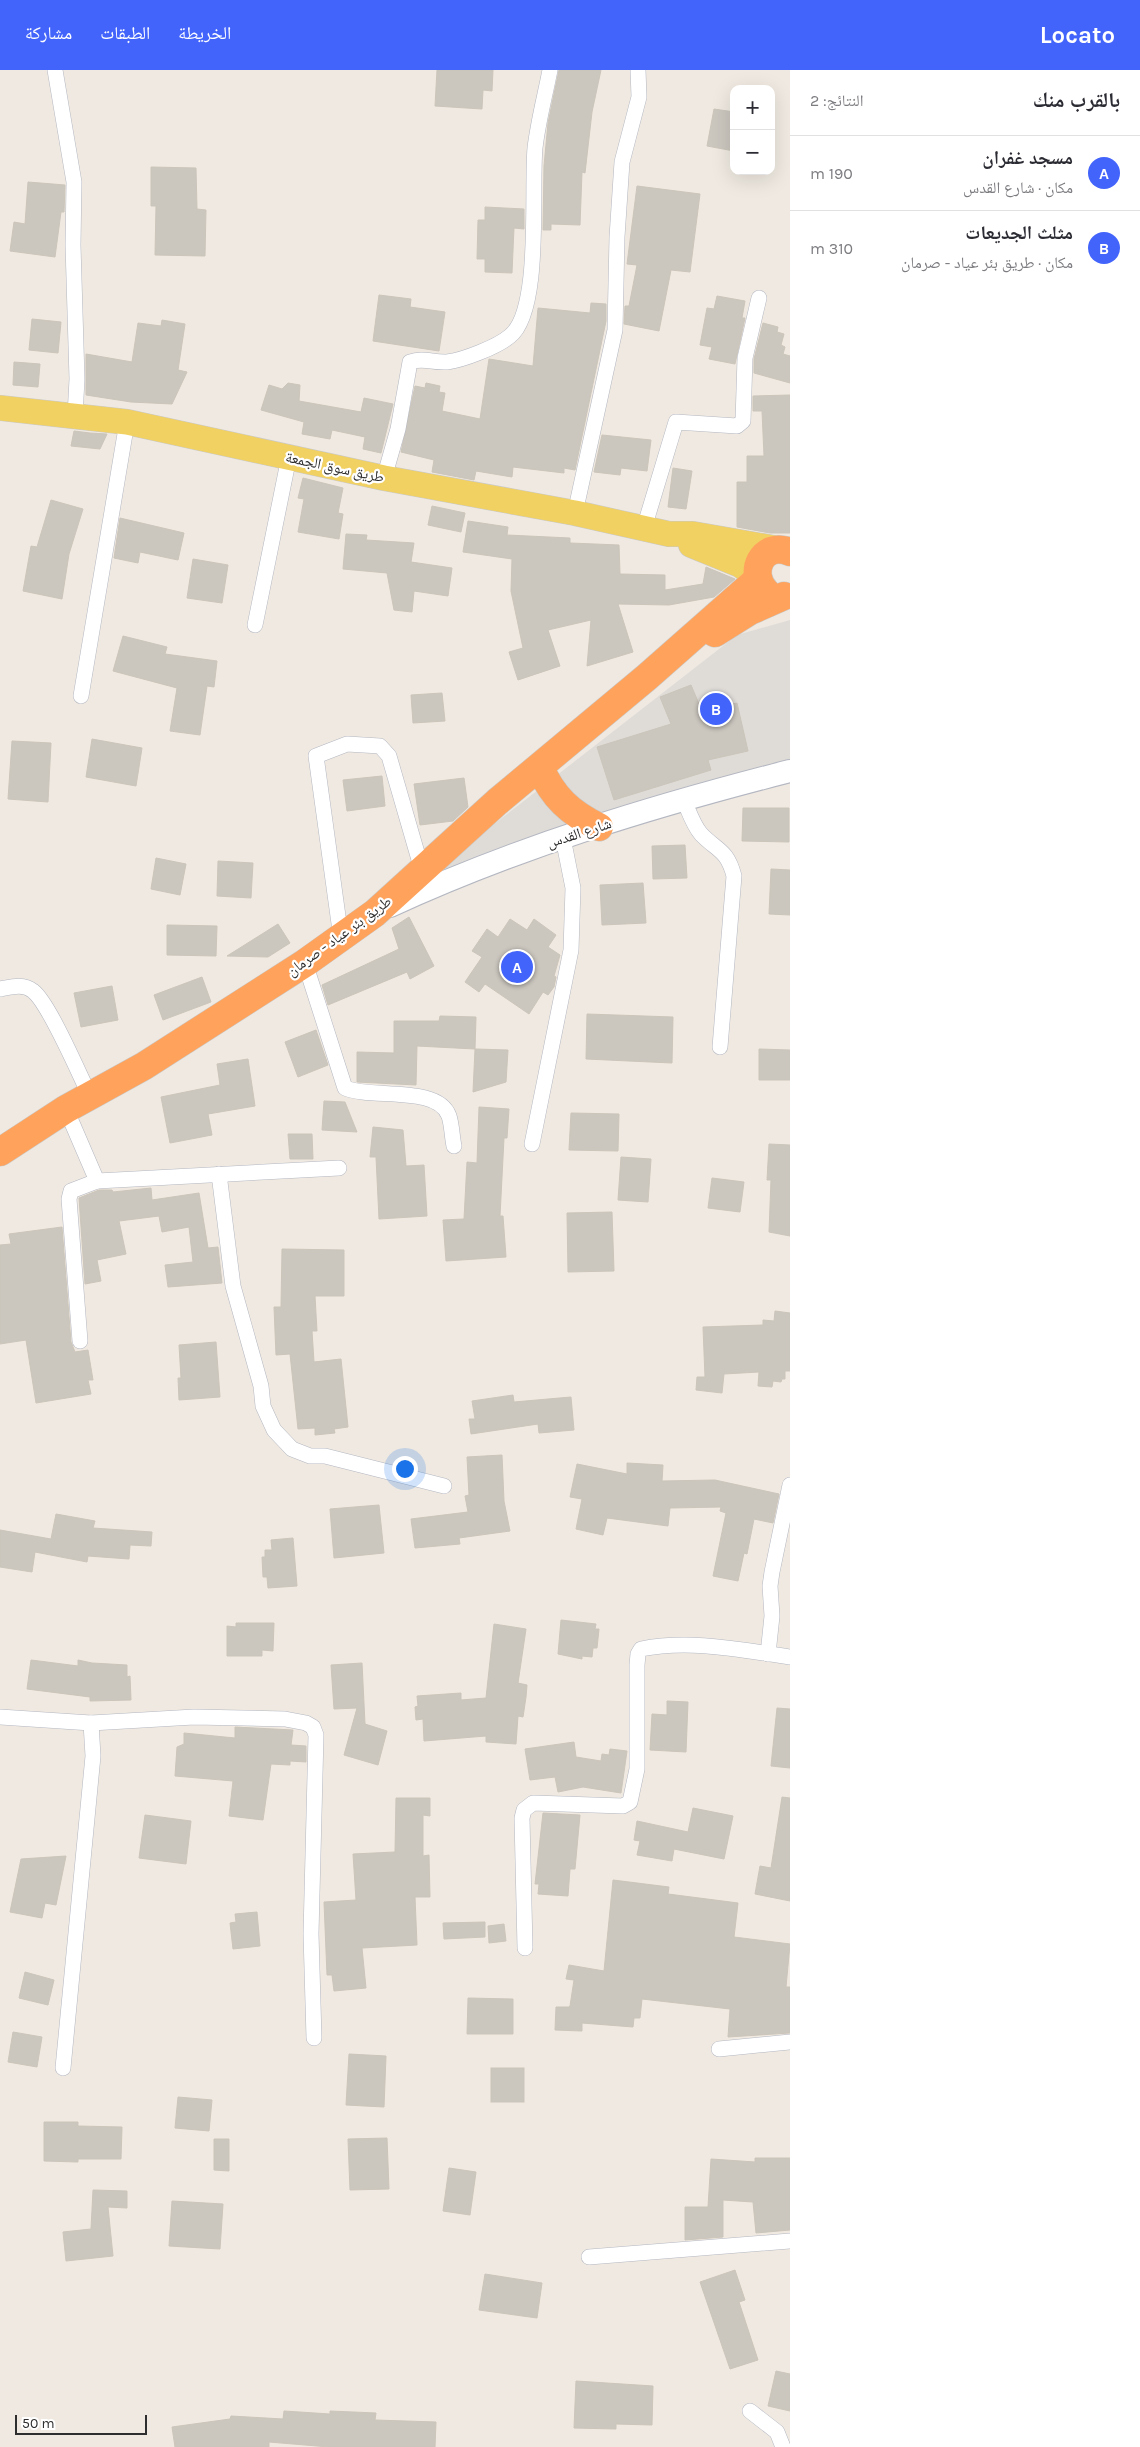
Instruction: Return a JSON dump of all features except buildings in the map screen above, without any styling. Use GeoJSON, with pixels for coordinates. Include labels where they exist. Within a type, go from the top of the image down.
{"type":"FeatureCollection","features":[{"type":"Feature","properties":{"kind":"highway"},"geometry":{"type":"LineString","coordinates":[[647,677],[757,579],[759,562],[771,551],[784,551]]}},
{"type":"Feature","properties":{"kind":"highway"},"geometry":{"type":"LineString","coordinates":[[757,579],[768,593],[787,595]]}},
{"type":"Feature","properties":{"kind":"highway"},"geometry":{"type":"LineString","coordinates":[[647,677],[750,611],[787,595]]}},
{"type":"Feature","properties":{"kind":"highway","name":"طريق بئر عياد - صرمان"},"geometry":{"type":"LineString","coordinates":[[0,1152],[66,1109],[144,1066],[341,938],[375,913],[497,802],[647,677]]}},
{"type":"Feature","properties":{"kind":"highway"},"geometry":{"type":"LineString","coordinates":[[540,768],[549,787],[562,804],[579,818],[599,826]]}},
{"type":"Feature","properties":{"kind":"main road","name":"طريق سوق الجمعة"},"geometry":{"type":"LineString","coordinates":[[0,408],[127,422],[384,478],[576,513],[644,528],[669,534],[740,565],[757,579]]}},
{"type":"Feature","properties":{"kind":"main road","name":"طريق سوق الجمعة"},"geometry":{"type":"LineString","coordinates":[[669,534],[693,534],[784,551]]}},
{"type":"Feature","properties":{"kind":"street"},"geometry":{"type":"LineString","coordinates":[[55,70],[74,182],[73,245],[77,379],[75,416]]}},
{"type":"Feature","properties":{"kind":"street"},"geometry":{"type":"LineString","coordinates":[[384,478],[398,429],[410,362],[417,359],[447,362],[483,351],[511,336],[522,318],[533,260],[535,147],[550,70]]}},
{"type":"Feature","properties":{"kind":"street"},"geometry":{"type":"LineString","coordinates":[[576,513],[615,330],[617,237],[622,162],[639,97],[638,70]]}},
{"type":"Feature","properties":{"kind":"street"},"geometry":{"type":"LineString","coordinates":[[644,528],[676,422],[737,426],[743,421],[745,358],[760,298]]}},
{"type":"Feature","properties":{"kind":"street"},"geometry":{"type":"LineString","coordinates":[[81,696],[127,422]]}},
{"type":"Feature","properties":{"kind":"street"},"geometry":{"type":"LineString","coordinates":[[255,625],[289,457]]}},
{"type":"Feature","properties":{"kind":"street"},"geometry":{"type":"LineString","coordinates":[[341,938],[316,756],[347,744],[380,746],[389,756],[422,870]]}},
{"type":"Feature","properties":{"kind":"street","name":"شارع القدس"},"geometry":{"type":"LineString","coordinates":[[375,913],[476,868],[683,798],[790,771]]}},
{"type":"Feature","properties":{"kind":"street"},"geometry":{"type":"LineString","coordinates":[[683,798],[700,833],[719,848],[730,863],[734,876],[720,1047]]}},
{"type":"Feature","properties":{"kind":"street"},"geometry":{"type":"LineString","coordinates":[[532,1144],[571,950],[573,888],[564,838]]}},
{"type":"Feature","properties":{"kind":"street"},"geometry":{"type":"LineString","coordinates":[[305,963],[345,1088],[356,1092],[428,1097],[449,1114],[454,1146]]}},
{"type":"Feature","properties":{"kind":"street"},"geometry":{"type":"LineString","coordinates":[[0,989],[21,986],[33,991],[45,1005],[90,1096]]}},
{"type":"Feature","properties":{"kind":"street"},"geometry":{"type":"LineString","coordinates":[[66,1109],[97,1180]]}},
{"type":"Feature","properties":{"kind":"street"},"geometry":{"type":"LineString","coordinates":[[80,1341],[69,1199],[71,1191],[97,1180],[339,1168]]}},
{"type":"Feature","properties":{"kind":"street"},"geometry":{"type":"LineString","coordinates":[[219,1174],[233,1286],[261,1386],[263,1406],[274,1430],[292,1448],[310,1456],[325,1456],[444,1486]]}},
{"type":"Feature","properties":{"kind":"street"},"geometry":{"type":"LineString","coordinates":[[768,1654],[772,1616],[770,1586],[790,1485]]}},
{"type":"Feature","properties":{"kind":"street"},"geometry":{"type":"LineString","coordinates":[[525,1948],[522,1818],[524,1810],[533,1803],[623,1806],[630,1802],[637,1769],[637,1665],[641,1649],[680,1644],[790,1657]]}},
{"type":"Feature","properties":{"kind":"street"},"geometry":{"type":"LineString","coordinates":[[0,1717],[91,1723],[216,1717],[285,1719],[306,1723],[313,1727],[316,1735],[311,1934],[314,2038]]}},
{"type":"Feature","properties":{"kind":"street"},"geometry":{"type":"LineString","coordinates":[[63,2068],[93,1756],[91,1723]]}},
{"type":"Feature","properties":{"kind":"street"},"geometry":{"type":"LineString","coordinates":[[719,2049],[790,2042]]}},
{"type":"Feature","properties":{"kind":"street"},"geometry":{"type":"LineString","coordinates":[[589,2257],[790,2240]]}},
{"type":"Feature","properties":{"kind":"street"},"geometry":{"type":"LineString","coordinates":[[750,2411],[777,2432],[783,2447]]}},
{"type":"Feature","properties":{"kind":"shaded area"},"geometry":{"type":"Polygon","coordinates":[[[790,620],[790,782],[412,888],[737,635],[790,620]]]}},
{"type":"Feature","properties":{"kind":"place","name":"مثلث الجديعات"},"geometry":{"type":"Point","coordinates":[716,709]}},
{"type":"Feature","properties":{"kind":"place","name":"مسجد غفران"},"geometry":{"type":"Point","coordinates":[517,967]}}]}
